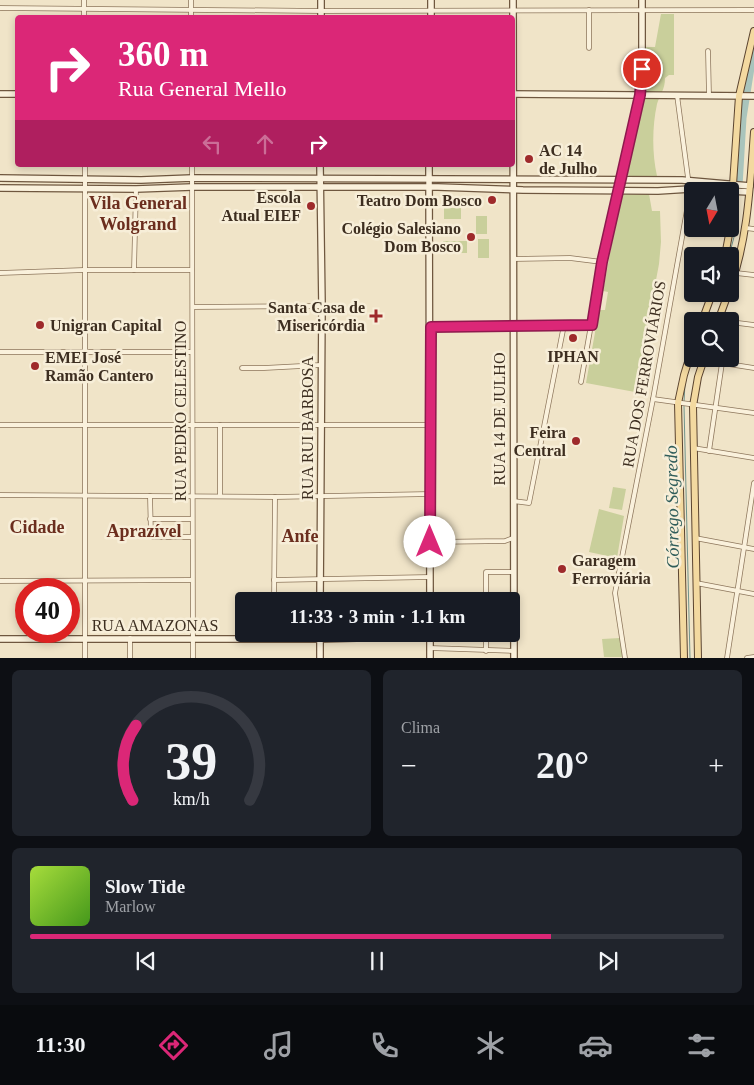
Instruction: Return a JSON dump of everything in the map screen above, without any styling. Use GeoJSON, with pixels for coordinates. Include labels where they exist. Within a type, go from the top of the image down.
{"type":"FeatureCollection","features":[{"type":"Feature","properties":{"kind":"main road"},"geometry":{"type":"LineString","coordinates":[[736,182],[742,96],[754,31]]}},
{"type":"Feature","properties":{"kind":"main road"},"geometry":{"type":"LineString","coordinates":[[739,260],[746,228],[754,132]]}},
{"type":"Feature","properties":{"kind":"main road"},"geometry":{"type":"LineString","coordinates":[[684,658],[679,403],[686,367]]}},
{"type":"Feature","properties":{"kind":"main road"},"geometry":{"type":"LineString","coordinates":[[698,658],[692,406],[702,367]]}},
{"type":"Feature","properties":{"kind":"street"},"geometry":{"type":"LineString","coordinates":[[84,0],[84,15]]}},
{"type":"Feature","properties":{"kind":"street"},"geometry":{"type":"LineString","coordinates":[[191,0],[191,15]]}},
{"type":"Feature","properties":{"kind":"street"},"geometry":{"type":"LineString","coordinates":[[321,0],[321,14]]}},
{"type":"Feature","properties":{"kind":"street"},"geometry":{"type":"LineString","coordinates":[[431,0],[431,14]]}},
{"type":"Feature","properties":{"kind":"street","name":"RUA 14 DE JULHO"},"geometry":{"type":"LineString","coordinates":[[513,0],[513,15]]}},
{"type":"Feature","properties":{"kind":"street"},"geometry":{"type":"LineString","coordinates":[[581,382],[602,262],[640,95],[642,0]]}},
{"type":"Feature","properties":{"kind":"street"},"geometry":{"type":"LineString","coordinates":[[0,8],[191,10],[321,14],[431,14],[513,10],[754,10]]}},
{"type":"Feature","properties":{"kind":"street"},"geometry":{"type":"LineString","coordinates":[[589,10],[589,48]]}},
{"type":"Feature","properties":{"kind":"street"},"geometry":{"type":"LineString","coordinates":[[708,51],[709,96]]}},
{"type":"Feature","properties":{"kind":"street"},"geometry":{"type":"LineString","coordinates":[[0,94],[15,94]]}},
{"type":"Feature","properties":{"kind":"street"},"geometry":{"type":"LineString","coordinates":[[515,94],[754,96]]}},
{"type":"Feature","properties":{"kind":"street","name":"RUA DOS FERROVIÁRIOS"},"geometry":{"type":"LineString","coordinates":[[677,95],[688,180]]}},
{"type":"Feature","properties":{"kind":"street"},"geometry":{"type":"LineString","coordinates":[[85,167],[85,658]]}},
{"type":"Feature","properties":{"kind":"street","name":"RUA PEDRO CELESTINO"},"geometry":{"type":"LineString","coordinates":[[192,167],[191,580],[193,658]]}},
{"type":"Feature","properties":{"kind":"street","name":"RUA RUI BARBOSA"},"geometry":{"type":"LineString","coordinates":[[320,167],[322,306],[320,592]]}},
{"type":"Feature","properties":{"kind":"street"},"geometry":{"type":"LineString","coordinates":[[429,167],[431,327],[430,592]]}},
{"type":"Feature","properties":{"kind":"street","name":"RUA 14 DE JULHO"},"geometry":{"type":"LineString","coordinates":[[513,167],[514,654]]}},
{"type":"Feature","properties":{"kind":"street"},"geometry":{"type":"LineString","coordinates":[[0,178],[141,180],[192,178],[429,178],[621,181],[688,180],[702,182]]}},
{"type":"Feature","properties":{"kind":"street"},"geometry":{"type":"LineString","coordinates":[[134,270],[136,189],[141,180]]}},
{"type":"Feature","properties":{"kind":"street"},"geometry":{"type":"LineString","coordinates":[[0,188],[429,187],[513,190],[653,191],[684,189]]}},
{"type":"Feature","properties":{"kind":"street","name":"RUA DOS FERROVIÁRIOS"},"geometry":{"type":"LineString","coordinates":[[625,658],[615,593],[648,426],[684,223]]}},
{"type":"Feature","properties":{"kind":"street"},"geometry":{"type":"LineString","coordinates":[[746,228],[754,229]]}},
{"type":"Feature","properties":{"kind":"street"},"geometry":{"type":"LineString","coordinates":[[513,258],[570,258],[602,262]]}},
{"type":"Feature","properties":{"kind":"street"},"geometry":{"type":"LineString","coordinates":[[0,273],[84,270],[192,270]]}},
{"type":"Feature","properties":{"kind":"street"},"geometry":{"type":"LineString","coordinates":[[739,273],[754,275]]}},
{"type":"Feature","properties":{"kind":"street"},"geometry":{"type":"LineString","coordinates":[[193,307],[322,306]]}},
{"type":"Feature","properties":{"kind":"street"},"geometry":{"type":"LineString","coordinates":[[739,323],[754,325]]}},
{"type":"Feature","properties":{"kind":"street"},"geometry":{"type":"LineString","coordinates":[[513,501],[529,503],[564,325]]}},
{"type":"Feature","properties":{"kind":"street"},"geometry":{"type":"LineString","coordinates":[[431,327],[592,325]]}},
{"type":"Feature","properties":{"kind":"street"},"geometry":{"type":"LineString","coordinates":[[0,352],[192,352]]}},
{"type":"Feature","properties":{"kind":"street"},"geometry":{"type":"LineString","coordinates":[[242,368],[321,365]]}},
{"type":"Feature","properties":{"kind":"street"},"geometry":{"type":"LineString","coordinates":[[739,366],[754,368]]}},
{"type":"Feature","properties":{"kind":"street"},"geometry":{"type":"LineString","coordinates":[[709,451],[721,367]]}},
{"type":"Feature","properties":{"kind":"street"},"geometry":{"type":"LineString","coordinates":[[653,399],[692,406],[754,413]]}},
{"type":"Feature","properties":{"kind":"street"},"geometry":{"type":"LineString","coordinates":[[0,425],[430,425]]}},
{"type":"Feature","properties":{"kind":"street"},"geometry":{"type":"LineString","coordinates":[[220,425],[220,496]]}},
{"type":"Feature","properties":{"kind":"street"},"geometry":{"type":"LineString","coordinates":[[693,448],[754,458]]}},
{"type":"Feature","properties":{"kind":"street"},"geometry":{"type":"LineString","coordinates":[[727,658],[743,547],[753,504],[754,483]]}},
{"type":"Feature","properties":{"kind":"street"},"geometry":{"type":"LineString","coordinates":[[0,495],[274,497],[430,494]]}},
{"type":"Feature","properties":{"kind":"street"},"geometry":{"type":"LineString","coordinates":[[150,496],[151,535],[192,536]]}},
{"type":"Feature","properties":{"kind":"street"},"geometry":{"type":"LineString","coordinates":[[274,497],[274,592]]}},
{"type":"Feature","properties":{"kind":"street"},"geometry":{"type":"LineString","coordinates":[[150,519],[192,519]]}},
{"type":"Feature","properties":{"kind":"street"},"geometry":{"type":"LineString","coordinates":[[430,542],[505,540],[513,538]]}},
{"type":"Feature","properties":{"kind":"street"},"geometry":{"type":"LineString","coordinates":[[695,538],[754,549]]}},
{"type":"Feature","properties":{"kind":"street"},"geometry":{"type":"LineString","coordinates":[[486,592],[486,572],[514,572]]}},
{"type":"Feature","properties":{"kind":"street"},"geometry":{"type":"LineString","coordinates":[[274,580],[430,577]]}},
{"type":"Feature","properties":{"kind":"street"},"geometry":{"type":"LineString","coordinates":[[0,581],[191,580]]}},
{"type":"Feature","properties":{"kind":"street"},"geometry":{"type":"LineString","coordinates":[[696,583],[754,594]]}},
{"type":"Feature","properties":{"kind":"street","name":"RUA AMAZONAS"},"geometry":{"type":"LineString","coordinates":[[0,639],[235,637]]}},
{"type":"Feature","properties":{"kind":"street"},"geometry":{"type":"LineString","coordinates":[[130,638],[130,658]]}},
{"type":"Feature","properties":{"kind":"street"},"geometry":{"type":"LineString","coordinates":[[320,642],[320,658]]}},
{"type":"Feature","properties":{"kind":"street"},"geometry":{"type":"LineString","coordinates":[[430,642],[430,658]]}},
{"type":"Feature","properties":{"kind":"street"},"geometry":{"type":"LineString","coordinates":[[486,642],[486,651]]}},
{"type":"Feature","properties":{"kind":"street"},"geometry":{"type":"LineString","coordinates":[[430,648],[514,654]]}},
{"type":"Feature","properties":{"kind":"street"},"geometry":{"type":"LineString","coordinates":[[747,658],[754,656]]}},
{"type":"Feature","properties":{"kind":"green space"},"geometry":{"type":"Polygon","coordinates":[[[661,14],[674,14],[674,75],[669,75],[665,78],[655,113],[653,150],[657,176],[630,177],[627,174],[645,84],[646,47],[655,47],[661,14]]]}},
{"type":"Feature","properties":{"kind":"green space"},"geometry":{"type":"Polygon","coordinates":[[[649,194],[652,211],[660,211],[661,242],[659,264],[635,392],[586,383],[599,310],[605,310],[608,292],[603,291],[621,195],[649,194]]]}},
{"type":"Feature","properties":{"kind":"green space"},"geometry":{"type":"Polygon","coordinates":[[[444,208],[461,208],[461,219],[444,219],[444,208]]]}},
{"type":"Feature","properties":{"kind":"green space"},"geometry":{"type":"Polygon","coordinates":[[[476,216],[487,216],[487,234],[476,234],[476,216]]]}},
{"type":"Feature","properties":{"kind":"green space"},"geometry":{"type":"Polygon","coordinates":[[[478,239],[489,239],[489,258],[478,258],[478,239]]]}},
{"type":"Feature","properties":{"kind":"green space"},"geometry":{"type":"Polygon","coordinates":[[[443,241],[467,241],[467,253],[443,253],[443,241]]]}},
{"type":"Feature","properties":{"kind":"green space"},"geometry":{"type":"Polygon","coordinates":[[[613,487],[626,489],[622,510],[609,508],[613,487]]]}},
{"type":"Feature","properties":{"kind":"green space"},"geometry":{"type":"Polygon","coordinates":[[[599,509],[624,516],[617,558],[589,552],[599,509]]]}},
{"type":"Feature","properties":{"kind":"green space"},"geometry":{"type":"Polygon","coordinates":[[[620,638],[623,657],[604,657],[602,639],[620,638]]]}},
{"type":"Feature","properties":{"kind":"waterway","name":"Córrego Segredo"},"geometry":{"type":"LineString","coordinates":[[739,186],[743,118],[754,49]]}},
{"type":"Feature","properties":{"kind":"waterway","name":"Córrego Segredo"},"geometry":{"type":"LineString","coordinates":[[731,247],[734,238]]}},
{"type":"Feature","properties":{"kind":"waterway","name":"Córrego Segredo"},"geometry":{"type":"LineString","coordinates":[[684,402],[685,383]]}},
{"type":"Feature","properties":{"kind":"waterway","name":"Córrego Segredo"},"geometry":{"type":"LineString","coordinates":[[684,406],[690,658]]}},
{"type":"Feature","properties":{"kind":"place","name":"AC 14 de Julho"},"geometry":{"type":"Point","coordinates":[529,159]}},
{"type":"Feature","properties":{"kind":"place","name":"Teatro Dom Bosco"},"geometry":{"type":"Point","coordinates":[492,200]}},
{"type":"Feature","properties":{"kind":"place","name":"Escola Atual EIEF"},"geometry":{"type":"Point","coordinates":[311,206]}},
{"type":"Feature","properties":{"kind":"place","name":"Colégio Salesiano Dom Bosco"},"geometry":{"type":"Point","coordinates":[471,237]}},
{"type":"Feature","properties":{"kind":"place","name":"Santa Casa de Misericórdia"},"geometry":{"type":"Point","coordinates":[376,316]}},
{"type":"Feature","properties":{"kind":"place","name":"Unigran Capital"},"geometry":{"type":"Point","coordinates":[40,325]}},
{"type":"Feature","properties":{"kind":"place","name":"IPHAN"},"geometry":{"type":"Point","coordinates":[573,338]}},
{"type":"Feature","properties":{"kind":"place","name":"EMEI José Ramão Cantero"},"geometry":{"type":"Point","coordinates":[35,366]}},
{"type":"Feature","properties":{"kind":"place","name":"Feira Central"},"geometry":{"type":"Point","coordinates":[576,441]}},
{"type":"Feature","properties":{"kind":"place","name":"Garagem Ferroviária"},"geometry":{"type":"Point","coordinates":[562,569]}},
{"type":"Feature","properties":{"kind":"district","name":"Vila General Wolgrand"},"geometry":{"type":"Point","coordinates":[138,213]}},
{"type":"Feature","properties":{"kind":"district","name":"Cidade"},"geometry":{"type":"Point","coordinates":[37,527]}},
{"type":"Feature","properties":{"kind":"district","name":"Aprazível"},"geometry":{"type":"Point","coordinates":[144,531]}},
{"type":"Feature","properties":{"kind":"district","name":"Anfe"},"geometry":{"type":"Point","coordinates":[300,536]}},
{"type":"Feature","properties":{"kind":"route"},"geometry":{"type":"LineString","coordinates":[[430,542],[431,327],[592,325],[602,262],[640,95],[642,69]]}}]}
